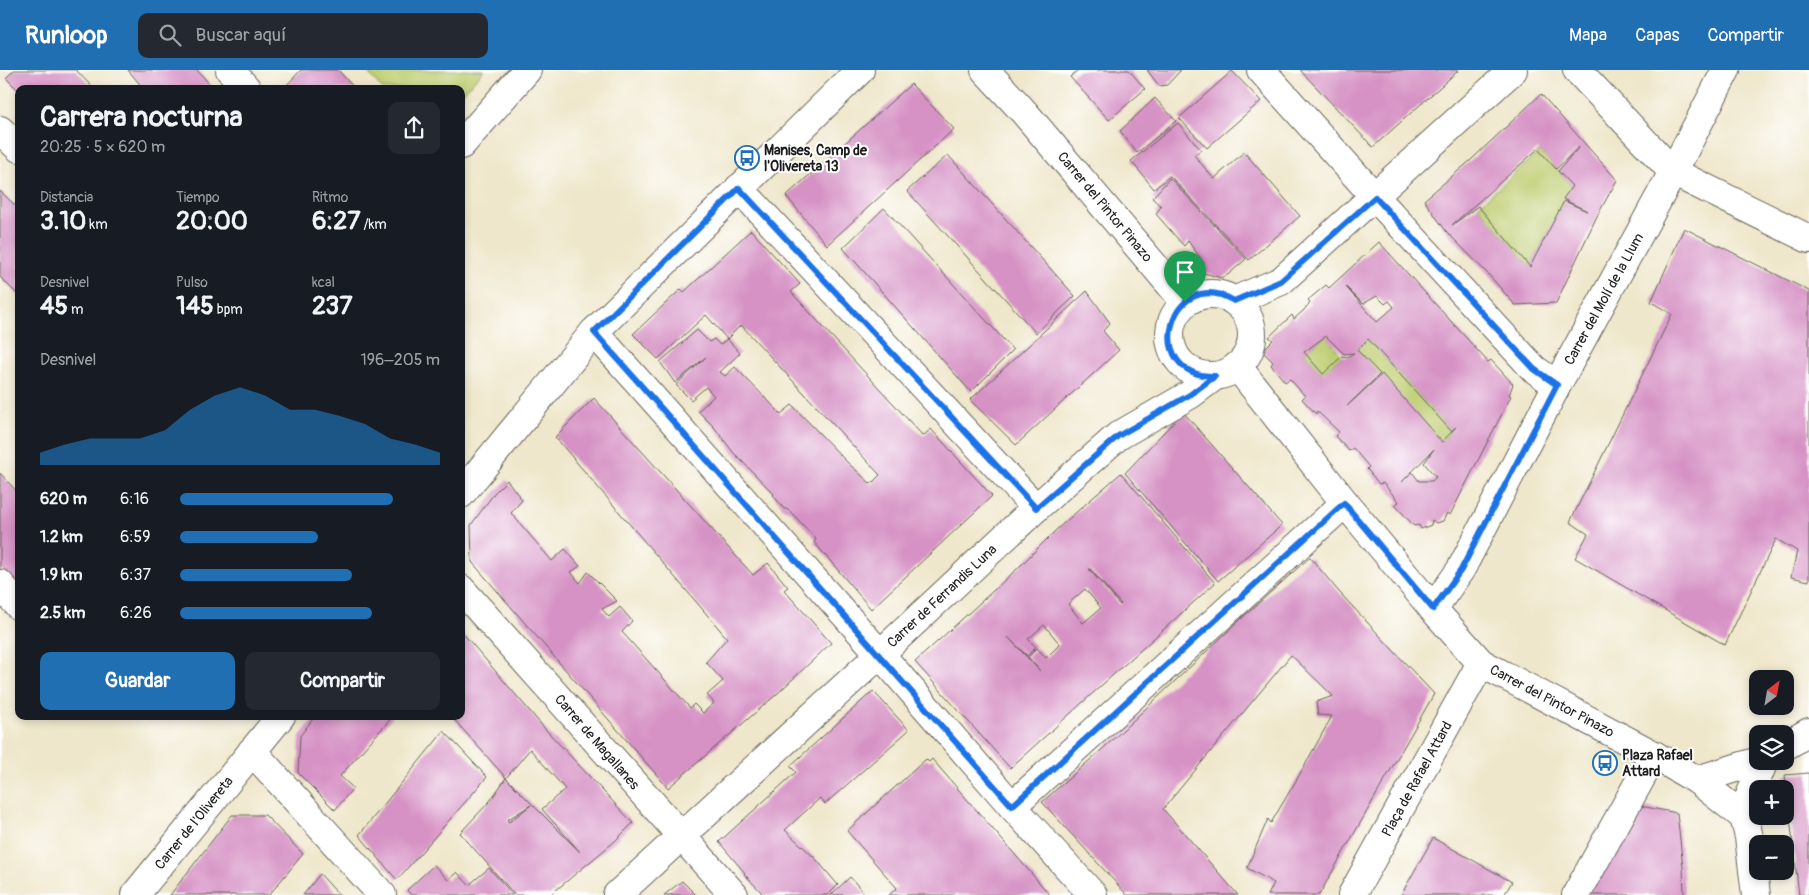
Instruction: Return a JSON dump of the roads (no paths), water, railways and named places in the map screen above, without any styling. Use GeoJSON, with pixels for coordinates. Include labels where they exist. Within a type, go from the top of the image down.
{"type":"FeatureCollection","features":[{"type":"Feature","properties":{"kind":"street"},"geometry":{"type":"LineString","coordinates":[[230,70],[243,85]]}},
{"type":"Feature","properties":{"kind":"street"},"geometry":{"type":"LineString","coordinates":[[465,140],[527,70]]}},
{"type":"Feature","properties":{"kind":"street"},"geometry":{"type":"LineString","coordinates":[[465,489],[594,332],[860,70]]}},
{"type":"Feature","properties":{"kind":"street","name":"Carrer del Pintor Pinazo"},"geometry":{"type":"LineString","coordinates":[[984,70],[1024,112],[1185,302]]}},
{"type":"Feature","properties":{"kind":"street","name":"Carrer del Pintor Pinazo"},"geometry":{"type":"LineString","coordinates":[[1000,70],[1024,112]]}},
{"type":"Feature","properties":{"kind":"street"},"geometry":{"type":"LineString","coordinates":[[1261,70],[1534,369],[1557,385]]}},
{"type":"Feature","properties":{"kind":"street"},"geometry":{"type":"LineString","coordinates":[[1234,301],[1281,281],[1513,70]]}},
{"type":"Feature","properties":{"kind":"street"},"geometry":{"type":"LineString","coordinates":[[1577,70],[1673,172],[1809,239]]}},
{"type":"Feature","properties":{"kind":"street","name":"Carrer del Molí de la Llum"},"geometry":{"type":"LineString","coordinates":[[1433,609],[1461,570],[1557,385],[1673,172],[1726,70]]}},
{"type":"Feature","properties":{"kind":"street"},"geometry":{"type":"LineString","coordinates":[[0,130],[15,144]]}},
{"type":"Feature","properties":{"kind":"street"},"geometry":{"type":"LineString","coordinates":[[739,188],[1036,508]]}},
{"type":"Feature","properties":{"kind":"street"},"geometry":{"type":"LineString","coordinates":[[1214,294],[1234,301],[1248,319],[1252,333],[1246,355],[1226,371],[1202,375],[1191,371],[1179,361],[1171,346],[1171,322],[1185,302],[1198,296],[1214,294]]}},
{"type":"Feature","properties":{"kind":"street"},"geometry":{"type":"LineString","coordinates":[[594,332],[880,654],[1012,806],[1093,895]]}},
{"type":"Feature","properties":{"kind":"street","name":"Carrer del Pintor Pinazo"},"geometry":{"type":"LineString","coordinates":[[1226,371],[1344,503],[1481,663],[1654,754],[1697,780]]}},
{"type":"Feature","properties":{"kind":"street","name":"Carrer de Ferrandis Luna"},"geometry":{"type":"LineString","coordinates":[[617,895],[1036,508],[1118,436],[1191,394],[1226,371]]}},
{"type":"Feature","properties":{"kind":"street"},"geometry":{"type":"LineString","coordinates":[[1012,806],[1344,503]]}},
{"type":"Feature","properties":{"kind":"street"},"geometry":{"type":"LineString","coordinates":[[0,584],[15,601]]}},
{"type":"Feature","properties":{"kind":"street","name":"Carrer de Magallanes"},"geometry":{"type":"LineString","coordinates":[[465,594],[734,895]]}},
{"type":"Feature","properties":{"kind":"street","name":"Plaça de Rafael Attard"},"geometry":{"type":"LineString","coordinates":[[1352,895],[1481,663]]}},
{"type":"Feature","properties":{"kind":"street","name":"Carrer de l'Olivereta"},"geometry":{"type":"LineString","coordinates":[[135,895],[278,720]]}},
{"type":"Feature","properties":{"kind":"street"},"geometry":{"type":"LineString","coordinates":[[1794,741],[1809,732]]}},
{"type":"Feature","properties":{"kind":"street"},"geometry":{"type":"LineString","coordinates":[[252,751],[382,895]]}},
{"type":"Feature","properties":{"kind":"street"},"geometry":{"type":"LineString","coordinates":[[1576,895],[1654,754]]}},
{"type":"Feature","properties":{"kind":"street"},"geometry":{"type":"LineString","coordinates":[[1697,780],[1749,764]]}},
{"type":"Feature","properties":{"kind":"street"},"geometry":{"type":"LineString","coordinates":[[1756,895],[1749,837],[1744,817],[1749,798],[1760,770]]}},
{"type":"Feature","properties":{"kind":"street"},"geometry":{"type":"LineString","coordinates":[[1697,780],[1744,817]]}},
{"type":"Feature","properties":{"kind":"place","name":"Manises, Camp de l'Olivereta 13"},"geometry":{"type":"Point","coordinates":[747,158]}},
{"type":"Feature","properties":{"kind":"place","name":"Plaza Rafael Attard"},"geometry":{"type":"Point","coordinates":[1605,763]}}]}
